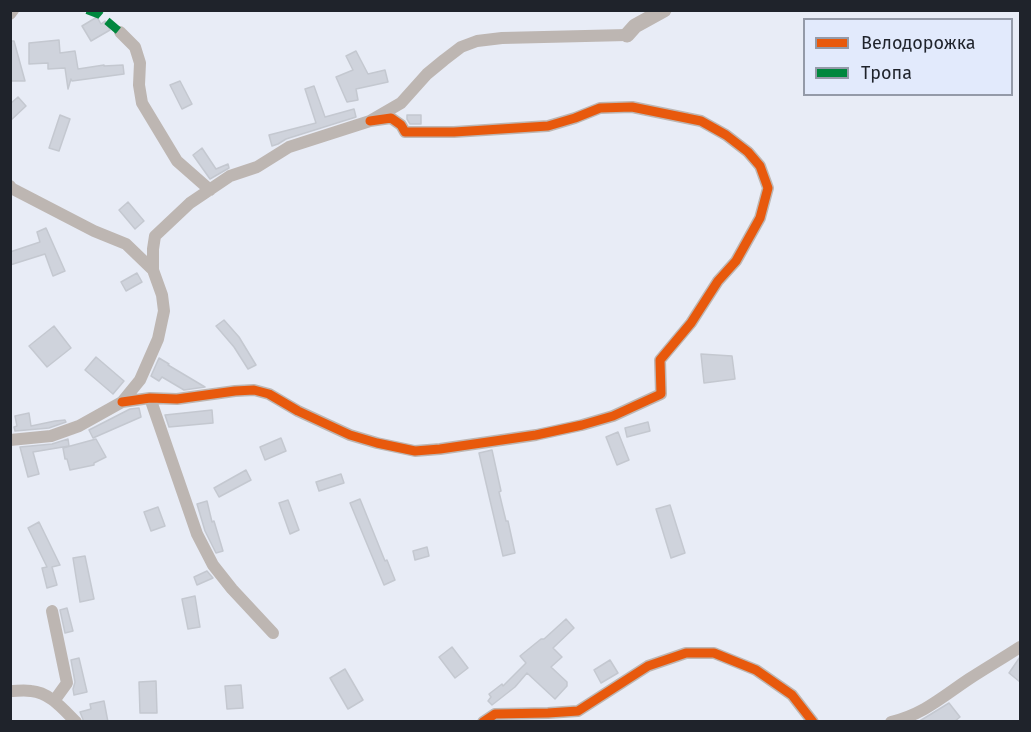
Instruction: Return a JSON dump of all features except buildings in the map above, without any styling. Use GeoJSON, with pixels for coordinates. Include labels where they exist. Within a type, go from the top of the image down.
{"type":"FeatureCollection","features":[{"type":"Feature","properties":{"kind":"street"},"geometry":{"type":"LineString","coordinates":[[370,121],[401,103],[427,74],[461,47],[477,40],[627,35],[635,26],[664,10]]}},
{"type":"Feature","properties":{"kind":"street"},"geometry":{"type":"LineString","coordinates":[[120,32],[135,47],[140,63],[139,85],[142,103],[177,161],[210,190]]}},
{"type":"Feature","properties":{"kind":"street"},"geometry":{"type":"LineString","coordinates":[[10,440],[51,436],[79,426],[122,402],[150,398],[177,399],[235,390],[254,390],[269,394],[298,411],[350,435],[416,451],[536,435],[613,416],[661,394],[660,360],[691,324],[718,281],[736,261],[760,218],[768,188],[760,166],[726,135],[701,121],[632,107],[600,108],[548,126],[454,132],[405,132],[401,125],[391,118],[370,121],[289,147],[257,167],[230,176],[190,203],[155,237],[153,270],[162,295],[164,311],[158,339],[140,380],[122,402]]}},
{"type":"Feature","properties":{"kind":"street"},"geometry":{"type":"LineString","coordinates":[[10,186],[24,196],[84,226],[126,244],[153,270]]}},
{"type":"Feature","properties":{"kind":"street"},"geometry":{"type":"LineString","coordinates":[[150,398],[197,534],[213,565],[273,633]]}},
{"type":"Feature","properties":{"kind":"street"},"geometry":{"type":"LineString","coordinates":[[52,610],[67,683],[54,701]]}},
{"type":"Feature","properties":{"kind":"street"},"geometry":{"type":"LineString","coordinates":[[891,722],[924,710],[1020,647]]}},
{"type":"Feature","properties":{"kind":"street"},"geometry":{"type":"LineString","coordinates":[[483,722],[495,714],[578,711],[648,666],[686,653],[714,653],[756,670],[792,695],[813,722]]}},
{"type":"Feature","properties":{"kind":"street"},"geometry":{"type":"LineString","coordinates":[[10,691],[33,691],[43,694],[76,722]]}},
{"type":"Feature","properties":{"kind":"marked path"},"geometry":{"type":"LineString","coordinates":[[87,10],[100,15],[120,32]]}},
{"type":"Feature","properties":{"kind":"cycle path"},"geometry":{"type":"LineString","coordinates":[[122,402],[150,398],[177,399],[254,390],[269,394],[298,411],[350,435],[415,451],[536,435],[613,416],[661,394],[660,360],[691,323],[718,281],[736,261],[760,218],[768,188],[760,166],[748,152],[726,135],[701,121],[632,107],[600,108],[548,126],[454,132],[405,132],[401,125],[391,118],[370,121]]}},
{"type":"Feature","properties":{"kind":"cycle path"},"geometry":{"type":"LineString","coordinates":[[483,722],[495,714],[578,711],[648,666],[686,653],[714,653],[756,670],[792,695],[813,722]]}}]}
